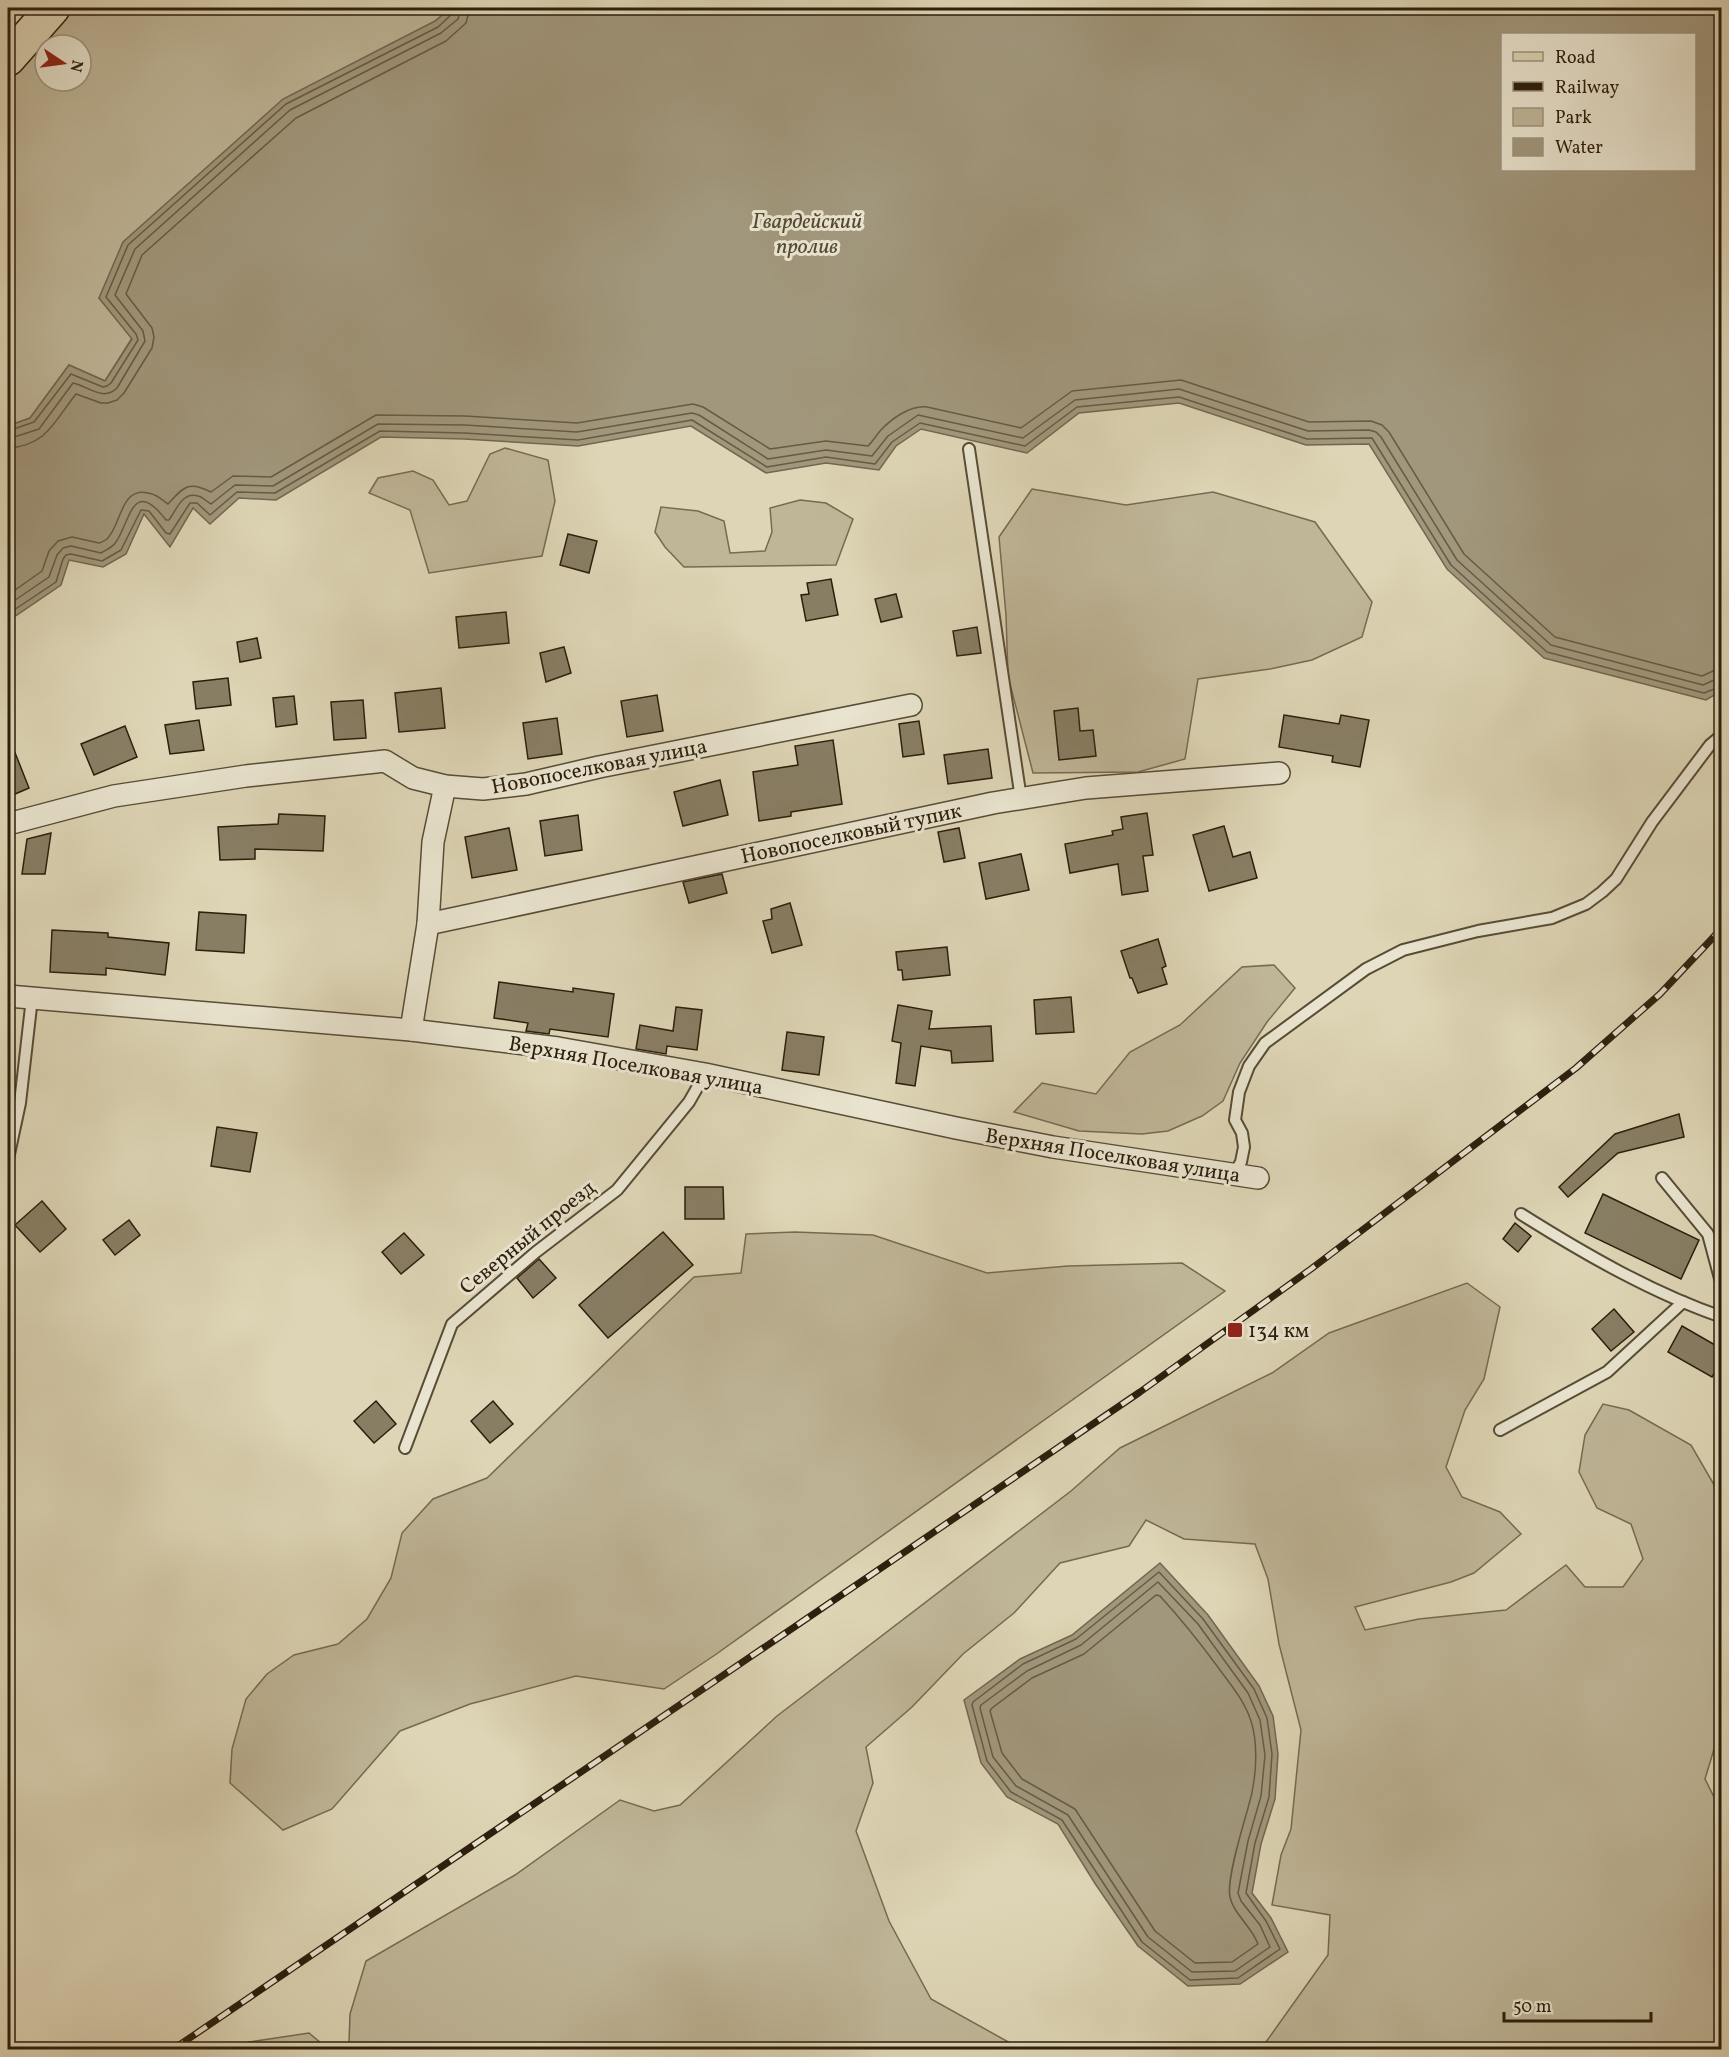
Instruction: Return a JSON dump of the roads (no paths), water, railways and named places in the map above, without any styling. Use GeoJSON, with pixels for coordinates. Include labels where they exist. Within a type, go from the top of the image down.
{"type":"FeatureCollection","features":[{"type":"Feature","properties":{"kind":"main road"},"geometry":{"type":"LineString","coordinates":[[8,59],[53,8]]}},
{"type":"Feature","properties":{"kind":"street","name":"Новопоселковая улица"},"geometry":{"type":"LineString","coordinates":[[8,825],[114,796],[246,776],[385,761],[413,778],[445,786],[483,789],[526,784],[599,767],[911,705]]}},
{"type":"Feature","properties":{"kind":"street","name":"Новопоселковый тупик"},"geometry":{"type":"LineString","coordinates":[[428,924],[982,805],[1086,788],[1279,772]]}},
{"type":"Feature","properties":{"kind":"street"},"geometry":{"type":"LineString","coordinates":[[411,1030],[428,924],[433,842],[445,786]]}},
{"type":"Feature","properties":{"kind":"street","name":"Верхняя Поселковая улица"},"geometry":{"type":"LineString","coordinates":[[8,996],[411,1030],[558,1048],[705,1074],[1053,1147],[1258,1178]]}},
{"type":"Feature","properties":{"kind":"lane"},"geometry":{"type":"LineString","coordinates":[[969,449],[1021,799]]}},
{"type":"Feature","properties":{"kind":"lane"},"geometry":{"type":"LineString","coordinates":[[1234,1174],[1241,1162],[1244,1147],[1242,1133],[1235,1120],[1239,1092],[1250,1065],[1265,1043],[1366,969],[1403,950],[1469,933],[1552,918],[1586,904],[1616,879],[1652,822],[1710,745],[1722,735]]}},
{"type":"Feature","properties":{"kind":"lane"},"geometry":{"type":"LineString","coordinates":[[8,1159],[21,1103],[32,998]]}},
{"type":"Feature","properties":{"kind":"lane","name":"Северный проезд"},"geometry":{"type":"LineString","coordinates":[[405,1448],[452,1324],[536,1252],[617,1190],[689,1102],[705,1074]]}},
{"type":"Feature","properties":{"kind":"lane"},"geometry":{"type":"LineString","coordinates":[[1662,1178],[1708,1234],[1722,1286]]}},
{"type":"Feature","properties":{"kind":"lane"},"geometry":{"type":"LineString","coordinates":[[1521,1214],[1571,1245],[1683,1302],[1722,1317]]}},
{"type":"Feature","properties":{"kind":"lane"},"geometry":{"type":"LineString","coordinates":[[1500,1430],[1607,1372],[1683,1302]]}},
{"type":"Feature","properties":{"kind":"water","name":"Гвардейский пролив"},"geometry":{"type":"Polygon","coordinates":[[[451,8],[1721,8],[1721,691],[1706,700],[1544,658],[1447,569],[1369,444],[1306,445],[1179,403],[1079,413],[1027,453],[921,429],[896,446],[879,470],[826,463],[766,473],[691,426],[578,446],[381,437],[276,500],[239,498],[210,524],[193,508],[170,547],[144,514],[126,554],[103,567],[69,560],[61,585],[8,621],[8,426],[30,418],[69,365],[105,381],[132,339],[99,298],[123,242],[283,99],[435,21],[451,8]]]}},
{"type":"Feature","properties":{"kind":"water"},"geometry":{"type":"Polygon","coordinates":[[[1160,1563],[1208,1615],[1259,1686],[1273,1716],[1278,1754],[1275,1799],[1261,1844],[1252,1893],[1271,1918],[1288,1952],[1240,1984],[1188,1986],[1138,1946],[1058,1824],[1007,1797],[981,1763],[964,1700],[1020,1659],[1072,1635],[1160,1563]]]}},
{"type":"Feature","properties":{"kind":"railway"},"geometry":{"type":"LineString","coordinates":[[172,2050],[1140,1392],[1311,1269],[1576,1068],[1660,994],[1722,928]]}},
{"type":"Feature","properties":{"kind":"place","name":"134 км"},"geometry":{"type":"Point","coordinates":[1235,1330]}}]}
